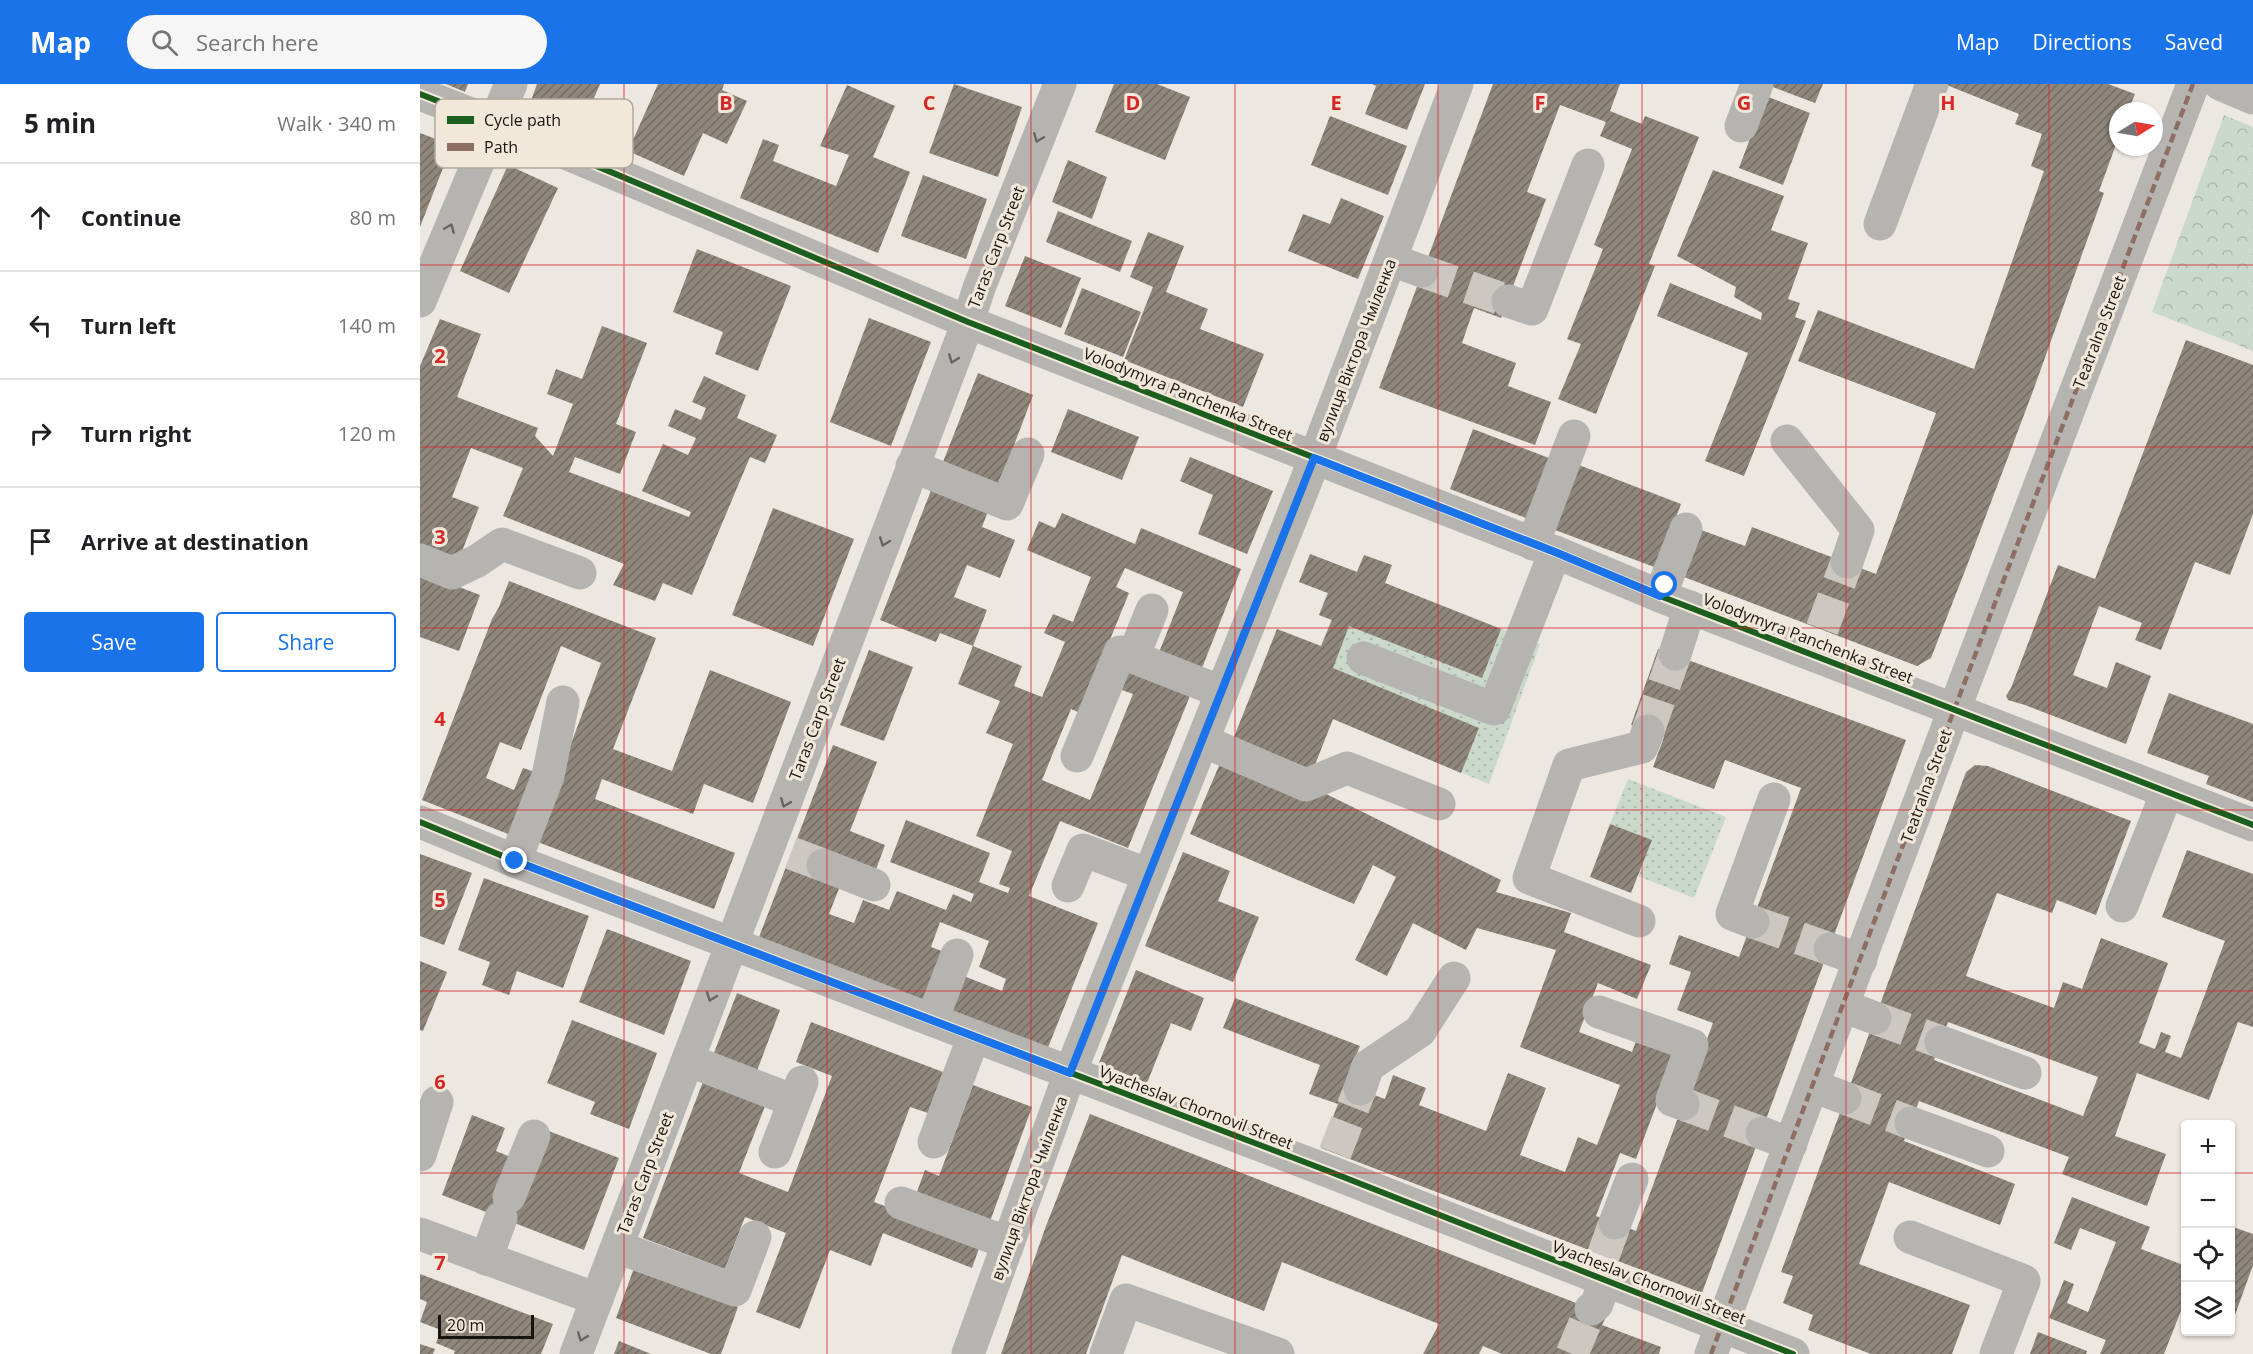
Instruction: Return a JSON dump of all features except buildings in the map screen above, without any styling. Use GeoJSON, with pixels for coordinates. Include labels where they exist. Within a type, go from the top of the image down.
{"type":"FeatureCollection","features":[{"type":"Feature","properties":{"kind":"street"},"geometry":{"type":"LineString","coordinates":[[505,99],[511,84]]}},
{"type":"Feature","properties":{"kind":"street","name":"Taras Carp Street"},"geometry":{"type":"LineString","coordinates":[[576,1354],[731,942],[780,849],[912,466],[1060,84]]}},
{"type":"Feature","properties":{"kind":"street","name":"вулиця Віктора Чміленка"},"geometry":{"type":"LineString","coordinates":[[968,1354],[1070,1073],[1314,458],[1457,84]]}},
{"type":"Feature","properties":{"kind":"street"},"geometry":{"type":"LineString","coordinates":[[1741,126],[1757,84]]}},
{"type":"Feature","properties":{"kind":"street"},"geometry":{"type":"LineString","coordinates":[[1880,224],[1932,84]]}},
{"type":"Feature","properties":{"kind":"street","name":"Teatralna Street"},"geometry":{"type":"LineString","coordinates":[[1717,1339],[1776,1139],[1813,1086],[2193,84]]}},
{"type":"Feature","properties":{"kind":"street"},"geometry":{"type":"LineString","coordinates":[[2220,84],[2253,98]]}},
{"type":"Feature","properties":{"kind":"street","name":"Volodymyra Panchenka Street"},"geometry":{"type":"LineString","coordinates":[[420,94],[435,100]]}},
{"type":"Feature","properties":{"kind":"street"},"geometry":{"type":"LineString","coordinates":[[1508,301],[1532,309],[1588,165]]}},
{"type":"Feature","properties":{"kind":"street"},"geometry":{"type":"LineString","coordinates":[[424,281],[475,168]]}},
{"type":"Feature","properties":{"kind":"street","name":"Volodymyra Panchenka Street"},"geometry":{"type":"LineString","coordinates":[[602,168],[968,322],[1544,548],[1690,608],[1817,641],[1955,708],[2253,825]]}},
{"type":"Feature","properties":{"kind":"street"},"geometry":{"type":"LineString","coordinates":[[1391,260],[1422,271]]}},
{"type":"Feature","properties":{"kind":"street"},"geometry":{"type":"LineString","coordinates":[[1364,658],[1494,709],[1544,548],[1574,436]]}},
{"type":"Feature","properties":{"kind":"street"},"geometry":{"type":"LineString","coordinates":[[1787,441],[1858,530],[1846,562]]}},
{"type":"Feature","properties":{"kind":"street"},"geometry":{"type":"LineString","coordinates":[[912,466],[1007,504],[1028,454]]}},
{"type":"Feature","properties":{"kind":"street"},"geometry":{"type":"LineString","coordinates":[[1660,596],[1686,529]]}},
{"type":"Feature","properties":{"kind":"street"},"geometry":{"type":"LineString","coordinates":[[420,560],[452,573],[477,561],[502,544],[580,573]]}},
{"type":"Feature","properties":{"kind":"street"},"geometry":{"type":"LineString","coordinates":[[1675,654],[1690,608]]}},
{"type":"Feature","properties":{"kind":"street"},"geometry":{"type":"LineString","coordinates":[[1133,657],[1152,610]]}},
{"type":"Feature","properties":{"kind":"street"},"geometry":{"type":"LineString","coordinates":[[1077,756],[1120,652],[1222,692]]}},
{"type":"Feature","properties":{"kind":"street"},"geometry":{"type":"LineString","coordinates":[[515,861],[548,777],[563,702]]}},
{"type":"Feature","properties":{"kind":"street"},"geometry":{"type":"LineString","coordinates":[[1639,921],[1529,878],[1569,765],[1642,747],[1648,731]]}},
{"type":"Feature","properties":{"kind":"street"},"geometry":{"type":"LineString","coordinates":[[1203,741],[1306,785],[1347,768],[1439,804]]}},
{"type":"Feature","properties":{"kind":"street"},"geometry":{"type":"LineString","coordinates":[[2122,906],[2160,810],[2165,791]]}},
{"type":"Feature","properties":{"kind":"street"},"geometry":{"type":"LineString","coordinates":[[1753,922],[1732,914],[1774,799]]}},
{"type":"Feature","properties":{"kind":"street","name":"Vyacheslav Chornovil Street"},"geometry":{"type":"LineString","coordinates":[[420,822],[515,861],[1070,1073],[1332,1162],[1601,1270],[1717,1339],[1793,1354]]}},
{"type":"Feature","properties":{"kind":"street"},"geometry":{"type":"LineString","coordinates":[[1068,886],[1083,850],[1149,875]]}},
{"type":"Feature","properties":{"kind":"street"},"geometry":{"type":"LineString","coordinates":[[823,865],[874,885]]}},
{"type":"Feature","properties":{"kind":"street"},"geometry":{"type":"LineString","coordinates":[[1830,950],[1861,960]]}},
{"type":"Feature","properties":{"kind":"street"},"geometry":{"type":"LineString","coordinates":[[932,1020],[957,955]]}},
{"type":"Feature","properties":{"kind":"street"},"geometry":{"type":"LineString","coordinates":[[1360,1089],[1368,1066],[1420,1031],[1454,978]]}},
{"type":"Feature","properties":{"kind":"street"},"geometry":{"type":"LineString","coordinates":[[1843,1006],[1875,1018]]}},
{"type":"Feature","properties":{"kind":"street"},"geometry":{"type":"LineString","coordinates":[[1599,1012],[1692,1046],[1672,1100],[1683,1104]]}},
{"type":"Feature","properties":{"kind":"street"},"geometry":{"type":"LineString","coordinates":[[934,1142],[974,1036]]}},
{"type":"Feature","properties":{"kind":"street"},"geometry":{"type":"LineString","coordinates":[[1941,1042],[2025,1073]]}},
{"type":"Feature","properties":{"kind":"street"},"geometry":{"type":"LineString","coordinates":[[688,1060],[794,1101]]}},
{"type":"Feature","properties":{"kind":"street"},"geometry":{"type":"LineString","coordinates":[[774,1070],[802,1081],[775,1152]]}},
{"type":"Feature","properties":{"kind":"street"},"geometry":{"type":"LineString","coordinates":[[1813,1086],[1845,1098]]}},
{"type":"Feature","properties":{"kind":"street"},"geometry":{"type":"LineString","coordinates":[[420,1155],[437,1102]]}},
{"type":"Feature","properties":{"kind":"street"},"geometry":{"type":"LineString","coordinates":[[1911,1123],[1988,1151]]}},
{"type":"Feature","properties":{"kind":"street"},"geometry":{"type":"LineString","coordinates":[[486,1258],[534,1136]]}},
{"type":"Feature","properties":{"kind":"street"},"geometry":{"type":"LineString","coordinates":[[1616,1223],[1632,1179]]}},
{"type":"Feature","properties":{"kind":"street"},"geometry":{"type":"LineString","coordinates":[[901,1203],[1008,1243]]}},
{"type":"Feature","properties":{"kind":"street"},"geometry":{"type":"LineString","coordinates":[[420,1234],[597,1299]]}},
{"type":"Feature","properties":{"kind":"street"},"geometry":{"type":"LineString","coordinates":[[617,1246],[735,1290],[755,1237]]}},
{"type":"Feature","properties":{"kind":"street"},"geometry":{"type":"LineString","coordinates":[[1910,1238],[2024,1281],[1996,1354]]}},
{"type":"Feature","properties":{"kind":"street"},"geometry":{"type":"LineString","coordinates":[[1591,1309],[1598,1304],[1601,1270]]}},
{"type":"Feature","properties":{"kind":"street"},"geometry":{"type":"LineString","coordinates":[[1106,1354],[1126,1300],[1278,1354]]}},
{"type":"Feature","properties":{"kind":"green space"},"geometry":{"type":"Polygon","coordinates":[[[2224,115],[2253,127],[2253,351],[2152,312],[2224,115]]]}},
{"type":"Feature","properties":{"kind":"green space"},"geometry":{"type":"Polygon","coordinates":[[[1310,554],[1357,572],[1364,555],[1392,565],[1385,583],[1540,644],[1489,784],[1333,719],[1351,675],[1315,661],[1331,620],[1319,615],[1327,593],[1299,582],[1310,554]]]}},
{"type":"Feature","properties":{"kind":"green space"},"geometry":{"type":"Polygon","coordinates":[[[1628,779],[1726,817],[1694,898],[1638,876],[1651,840],[1610,824],[1628,779]]]}},
{"type":"Feature","properties":{"kind":"tunnel"},"geometry":{"type":"LineString","coordinates":[[1422,271],[1508,301]]}},
{"type":"Feature","properties":{"kind":"tunnel"},"geometry":{"type":"LineString","coordinates":[[1822,629],[1847,562]]}},
{"type":"Feature","properties":{"kind":"tunnel"},"geometry":{"type":"LineString","coordinates":[[1648,731],[1675,654]]}},
{"type":"Feature","properties":{"kind":"tunnel"},"geometry":{"type":"LineString","coordinates":[[791,853],[823,865]]}},
{"type":"Feature","properties":{"kind":"tunnel"},"geometry":{"type":"LineString","coordinates":[[1753,922],[1830,949]]}},
{"type":"Feature","properties":{"kind":"tunnel"},"geometry":{"type":"LineString","coordinates":[[1875,1018],[1941,1042]]}},
{"type":"Feature","properties":{"kind":"tunnel"},"geometry":{"type":"LineString","coordinates":[[1335,1153],[1360,1089]]}},
{"type":"Feature","properties":{"kind":"tunnel"},"geometry":{"type":"LineString","coordinates":[[1845,1098],[1911,1123]]}},
{"type":"Feature","properties":{"kind":"tunnel"},"geometry":{"type":"LineString","coordinates":[[1683,1104],[1762,1133]]}},
{"type":"Feature","properties":{"kind":"tunnel"},"geometry":{"type":"LineString","coordinates":[[1603,1256],[1615,1223]]}},
{"type":"Feature","properties":{"kind":"tunnel"},"geometry":{"type":"LineString","coordinates":[[1572,1354],[1591,1309]]}},
{"type":"Feature","properties":{"kind":"marked path"},"geometry":{"type":"LineString","coordinates":[[1711,1354],[2193,84]]}},
{"type":"Feature","properties":{"kind":"cycle path"},"geometry":{"type":"LineString","coordinates":[[420,94],[435,100]]}},
{"type":"Feature","properties":{"kind":"cycle path"},"geometry":{"type":"LineString","coordinates":[[601,168],[968,322],[1555,552],[1660,596],[2253,825]]}},
{"type":"Feature","properties":{"kind":"cycle path"},"geometry":{"type":"LineString","coordinates":[[420,822],[515,861],[1328,1171],[1793,1354]]}},
{"type":"Feature","properties":{"kind":"route"},"geometry":{"type":"LineString","coordinates":[[515,861],[1070,1073],[1314,458],[1555,552],[1660,596],[1665,585]]}}]}
